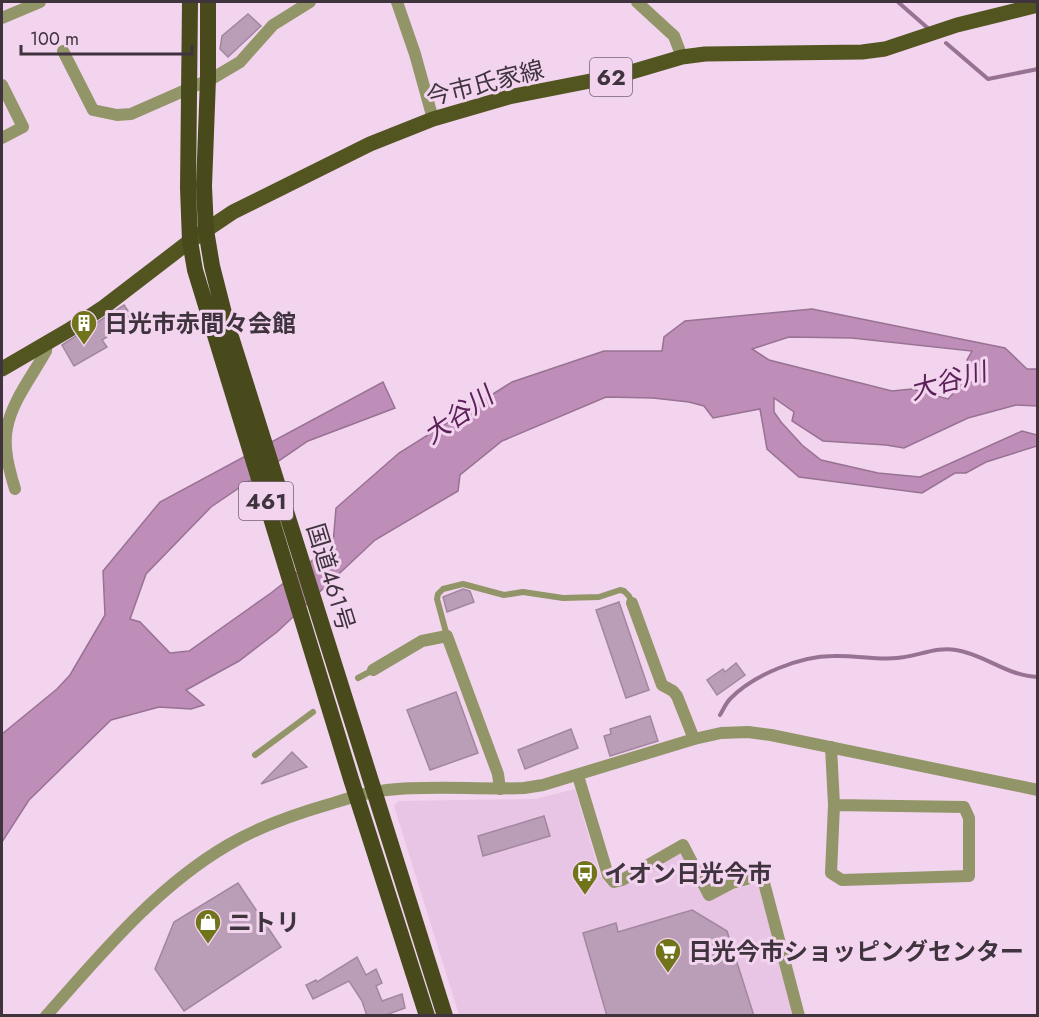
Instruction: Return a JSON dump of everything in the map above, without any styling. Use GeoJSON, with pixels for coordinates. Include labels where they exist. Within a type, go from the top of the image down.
{"type":"FeatureCollection","features":[{"type":"Feature","properties":{"kind":"highway","name":"国道461号"},"geometry":{"type":"LineString","coordinates":[[190,2],[188,188],[190,241],[195,270],[219,326],[331,658],[445,1016]]}},
{"type":"Feature","properties":{"kind":"highway","name":"国道461号"},"geometry":{"type":"LineString","coordinates":[[208,2],[204,186],[206,230],[219,326],[356,796],[427,1016]]}},
{"type":"Feature","properties":{"kind":"main road","name":"今市氏家線"},"geometry":{"type":"LineString","coordinates":[[2,369],[104,307],[190,241],[260,197],[370,144],[432,119],[509,97],[621,75],[682,57],[705,54],[862,52],[885,49],[957,26],[1038,5]]}},
{"type":"Feature","properties":{"kind":"street"},"geometry":{"type":"LineString","coordinates":[[2,18],[40,2]]}},
{"type":"Feature","properties":{"kind":"street"},"geometry":{"type":"LineString","coordinates":[[63,51],[90,105],[97,112],[117,115],[131,114],[213,78],[240,62],[273,25],[310,2]]}},
{"type":"Feature","properties":{"kind":"street"},"geometry":{"type":"LineString","coordinates":[[397,2],[415,54],[432,119]]}},
{"type":"Feature","properties":{"kind":"street"},"geometry":{"type":"LineString","coordinates":[[637,2],[674,36],[682,57]]}},
{"type":"Feature","properties":{"kind":"street"},"geometry":{"type":"LineString","coordinates":[[2,85],[22,127],[2,138]]}},
{"type":"Feature","properties":{"kind":"street"},"geometry":{"type":"LineString","coordinates":[[15,489],[6,452],[7,427],[16,403],[46,351],[47,342]]}},
{"type":"Feature","properties":{"kind":"street"},"geometry":{"type":"LineString","coordinates":[[632,603],[662,685],[677,696],[694,739]]}},
{"type":"Feature","properties":{"kind":"street"},"geometry":{"type":"LineString","coordinates":[[373,670],[422,641],[447,636],[498,774],[500,789]]}},
{"type":"Feature","properties":{"kind":"street"},"geometry":{"type":"LineString","coordinates":[[46,1016],[139,914],[199,864],[231,843],[273,823],[356,796],[401,789],[500,789],[543,785],[694,739],[748,732],[1038,790]]}},
{"type":"Feature","properties":{"kind":"street"},"geometry":{"type":"LineString","coordinates":[[831,747],[834,805],[831,873],[842,880],[969,876],[969,818],[964,807],[834,805]]}},
{"type":"Feature","properties":{"kind":"street"},"geometry":{"type":"LineString","coordinates":[[578,776],[608,876],[614,882],[622,880],[683,844],[709,895],[732,883],[762,875],[799,1016]]}},
{"type":"Feature","properties":{"kind":"lane"},"geometry":{"type":"LineString","coordinates":[[447,636],[437,599],[443,589],[453,585],[472,585],[504,595],[523,592],[563,598],[599,597],[620,590],[629,596],[632,603]]}},
{"type":"Feature","properties":{"kind":"lane"},"geometry":{"type":"LineString","coordinates":[[358,678],[373,670]]}},
{"type":"Feature","properties":{"kind":"lane"},"geometry":{"type":"LineString","coordinates":[[255,755],[313,712]]}},
{"type":"Feature","properties":{"kind":"shaded area"},"geometry":{"type":"Polygon","coordinates":[[[812,309],[1005,348],[1027,369],[1037,369],[1037,406],[1016,405],[968,418],[904,448],[823,441],[792,421],[794,412],[774,398],[774,412],[781,422],[802,445],[821,460],[878,473],[920,477],[1022,431],[1037,435],[1037,446],[986,462],[966,473],[955,473],[922,493],[799,477],[767,449],[760,409],[713,418],[704,406],[689,402],[653,398],[606,397],[502,441],[460,475],[458,491],[375,540],[277,632],[239,661],[186,690],[204,705],[191,709],[159,707],[111,720],[29,800],[2,842],[2,734],[57,689],[70,675],[105,615],[103,571],[160,502],[383,382],[395,408],[308,441],[211,507],[146,574],[130,619],[140,622],[170,653],[189,651],[271,593],[333,544],[336,508],[399,453],[512,382],[604,351],[662,351],[664,337],[685,321],[812,309]],[[789,337],[752,349],[769,360],[892,391],[912,389],[948,399],[961,385],[981,380],[967,360],[972,351],[852,338],[789,337]]]}},
{"type":"Feature","properties":{"kind":"shaded area"},"geometry":{"type":"Polygon","coordinates":[[[575,789],[600,875],[607,885],[613,887],[674,852],[682,855],[706,900],[758,883],[794,1015],[459,1015],[394,806],[398,801],[535,799],[575,789]]]}},
{"type":"Feature","properties":{"kind":"building"},"geometry":{"type":"Polygon","coordinates":[[[248,14],[261,26],[228,57],[220,49],[222,36],[248,14]]]}},
{"type":"Feature","properties":{"kind":"building"},"geometry":{"type":"Polygon","coordinates":[[[124,305],[134,320],[102,340],[107,347],[74,366],[62,345],[124,305]]]}},
{"type":"Feature","properties":{"kind":"building"},"geometry":{"type":"Polygon","coordinates":[[[463,589],[470,591],[474,602],[447,612],[443,597],[463,589]]]}},
{"type":"Feature","properties":{"kind":"building"},"geometry":{"type":"Polygon","coordinates":[[[619,602],[649,690],[626,698],[596,610],[619,602]]]}},
{"type":"Feature","properties":{"kind":"building"},"geometry":{"type":"Polygon","coordinates":[[[736,663],[745,675],[717,695],[707,680],[723,669],[725,672],[736,663]]]}},
{"type":"Feature","properties":{"kind":"building"},"geometry":{"type":"Polygon","coordinates":[[[456,692],[478,753],[430,770],[407,710],[456,692]]]}},
{"type":"Feature","properties":{"kind":"building"},"geometry":{"type":"Polygon","coordinates":[[[650,716],[658,741],[610,756],[604,736],[611,734],[610,729],[650,716]]]}},
{"type":"Feature","properties":{"kind":"building"},"geometry":{"type":"Polygon","coordinates":[[[571,729],[578,748],[525,769],[518,750],[571,729]]]}},
{"type":"Feature","properties":{"kind":"building"},"geometry":{"type":"Polygon","coordinates":[[[292,752],[307,767],[261,784],[292,752]]]}},
{"type":"Feature","properties":{"kind":"building"},"geometry":{"type":"Polygon","coordinates":[[[544,816],[550,836],[483,856],[478,836],[544,816]]]}},
{"type":"Feature","properties":{"kind":"building"},"geometry":{"type":"Polygon","coordinates":[[[238,883],[281,947],[184,1011],[155,969],[174,922],[238,883]]]}},
{"type":"Feature","properties":{"kind":"building","name":"日光今市ショッピングセンター"},"geometry":{"type":"Polygon","coordinates":[[[692,910],[727,931],[754,1016],[607,1016],[583,933],[616,923],[618,932],[692,910]]]}},
{"type":"Feature","properties":{"kind":"building"},"geometry":{"type":"Polygon","coordinates":[[[357,957],[366,975],[376,969],[382,983],[376,986],[382,1001],[402,994],[405,1008],[383,1016],[367,1016],[362,1001],[349,981],[313,999],[306,985],[316,980],[317,982],[357,957]]]}},
{"type":"Feature","properties":{"kind":"waterway"},"geometry":{"type":"LineString","coordinates":[[898,2],[930,30]]}},
{"type":"Feature","properties":{"kind":"waterway"},"geometry":{"type":"LineString","coordinates":[[946,43],[988,79],[1038,69]]}},
{"type":"Feature","properties":{"kind":"waterway"},"geometry":{"type":"LineString","coordinates":[[720,715],[730,699],[751,682],[778,668],[820,657],[897,658],[949,649],[966,652],[1016,673],[1038,677]]}},
{"type":"Feature","properties":{"kind":"place","name":"日光市赤間々会館"},"geometry":{"type":"Point","coordinates":[84,346]}},
{"type":"Feature","properties":{"kind":"place","name":"イオン日光今市"},"geometry":{"type":"Point","coordinates":[585,896]}},
{"type":"Feature","properties":{"kind":"place","name":"ニトリ"},"geometry":{"type":"Point","coordinates":[208,945]}},
{"type":"Feature","properties":{"kind":"place","name":"日光今市ショッピングセンター"},"geometry":{"type":"Point","coordinates":[668,974]}},
{"type":"Feature","properties":{"kind":"water label","name":"大谷川"},"geometry":{"type":"Point","coordinates":[948,381]}},
{"type":"Feature","properties":{"kind":"water label","name":"大谷川"},"geometry":{"type":"Point","coordinates":[458,415]}}]}
